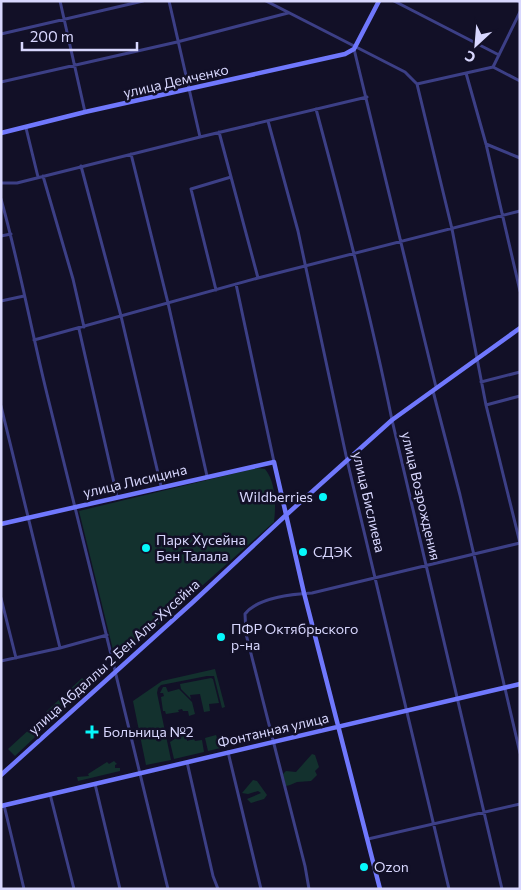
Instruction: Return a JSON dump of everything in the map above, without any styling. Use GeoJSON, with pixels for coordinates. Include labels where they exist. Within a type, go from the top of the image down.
{"type":"FeatureCollection","features":[{"type":"Feature","properties":{"kind":"street"},"geometry":{"type":"LineString","coordinates":[[60,1],[85,112]]}},
{"type":"Feature","properties":{"kind":"street"},"geometry":{"type":"LineString","coordinates":[[1,34],[143,1]]}},
{"type":"Feature","properties":{"kind":"street"},"geometry":{"type":"LineString","coordinates":[[169,1],[200,137]]}},
{"type":"Feature","properties":{"kind":"street"},"geometry":{"type":"LineString","coordinates":[[266,1],[405,72],[417,84],[452,229],[486,405],[520,543],[312,593],[266,601],[254,606],[246,614],[246,634],[305,866],[309,889]]}},
{"type":"Feature","properties":{"kind":"street"},"geometry":{"type":"LineString","coordinates":[[378,1],[354,47],[520,752]]}},
{"type":"Feature","properties":{"kind":"street"},"geometry":{"type":"LineString","coordinates":[[394,1],[499,55]]}},
{"type":"Feature","properties":{"kind":"street"},"geometry":{"type":"LineString","coordinates":[[492,67],[520,12]]}},
{"type":"Feature","properties":{"kind":"street"},"geometry":{"type":"LineString","coordinates":[[1,82],[177,42],[289,13]]}},
{"type":"Feature","properties":{"kind":"street","name":"улица Демченко"},"geometry":{"type":"LineString","coordinates":[[1,133],[85,112],[341,55],[354,47]]}},
{"type":"Feature","properties":{"kind":"street"},"geometry":{"type":"LineString","coordinates":[[417,84],[492,67],[520,81]]}},
{"type":"Feature","properties":{"kind":"street"},"geometry":{"type":"LineString","coordinates":[[466,73],[504,216],[520,291]]}},
{"type":"Feature","properties":{"kind":"street"},"geometry":{"type":"LineString","coordinates":[[1,183],[17,183],[220,132],[367,98]]}},
{"type":"Feature","properties":{"kind":"street","name":"улица Возрождения"},"geometry":{"type":"LineString","coordinates":[[316,110],[355,253],[377,345],[392,420],[456,699],[502,889]]}},
{"type":"Feature","properties":{"kind":"street","name":"улица Бислиева"},"geometry":{"type":"LineString","coordinates":[[268,121],[298,231],[347,460],[450,889]]}},
{"type":"Feature","properties":{"kind":"street"},"geometry":{"type":"LineString","coordinates":[[26,128],[38,177]]}},
{"type":"Feature","properties":{"kind":"street"},"geometry":{"type":"LineString","coordinates":[[220,132],[258,278]]}},
{"type":"Feature","properties":{"kind":"street"},"geometry":{"type":"LineString","coordinates":[[486,144],[520,158]]}},
{"type":"Feature","properties":{"kind":"street"},"geometry":{"type":"LineString","coordinates":[[130,154],[168,303],[207,476]]}},
{"type":"Feature","properties":{"kind":"street"},"geometry":{"type":"LineString","coordinates":[[81,166],[121,316],[161,486]]}},
{"type":"Feature","properties":{"kind":"street"},"geometry":{"type":"LineString","coordinates":[[43,176],[73,279],[84,327]]}},
{"type":"Feature","properties":{"kind":"street"},"geometry":{"type":"LineString","coordinates":[[216,290],[191,189],[231,178]]}},
{"type":"Feature","properties":{"kind":"street"},"geometry":{"type":"LineString","coordinates":[[1,199],[168,889]]}},
{"type":"Feature","properties":{"kind":"street"},"geometry":{"type":"LineString","coordinates":[[34,340],[258,278],[520,211]]}},
{"type":"Feature","properties":{"kind":"street"},"geometry":{"type":"LineString","coordinates":[[1,236],[11,234]]}},
{"type":"Feature","properties":{"kind":"street"},"geometry":{"type":"LineString","coordinates":[[236,284],[285,516],[380,889]]}},
{"type":"Feature","properties":{"kind":"street"},"geometry":{"type":"LineString","coordinates":[[1,301],[24,296]]}},
{"type":"Feature","properties":{"kind":"street"},"geometry":{"type":"LineString","coordinates":[[79,328],[117,496]]}},
{"type":"Feature","properties":{"kind":"street","name":"улица Абдаллы 2 Бен Аль-Хусейна"},"geometry":{"type":"LineString","coordinates":[[1,775],[392,420],[520,328]]}},
{"type":"Feature","properties":{"kind":"street"},"geometry":{"type":"LineString","coordinates":[[481,382],[520,372]]}},
{"type":"Feature","properties":{"kind":"street"},"geometry":{"type":"LineString","coordinates":[[486,405],[520,396]]}},
{"type":"Feature","properties":{"kind":"street"},"geometry":{"type":"LineString","coordinates":[[1,406],[60,648]]}},
{"type":"Feature","properties":{"kind":"street","name":"улица Лисицина"},"geometry":{"type":"LineString","coordinates":[[1,524],[161,486],[274,462]]}},
{"type":"Feature","properties":{"kind":"street"},"geometry":{"type":"LineString","coordinates":[[1,598],[16,658]]}},
{"type":"Feature","properties":{"kind":"street"},"geometry":{"type":"LineString","coordinates":[[1,661],[107,635]]}},
{"type":"Feature","properties":{"kind":"street","name":"Фонтанная улица"},"geometry":{"type":"LineString","coordinates":[[2,805],[520,684]]}},
{"type":"Feature","properties":{"kind":"street"},"geometry":{"type":"LineString","coordinates":[[228,751],[261,889]]}},
{"type":"Feature","properties":{"kind":"street"},"geometry":{"type":"LineString","coordinates":[[187,761],[213,876],[218,889]]}},
{"type":"Feature","properties":{"kind":"street"},"geometry":{"type":"LineString","coordinates":[[95,784],[120,889]]}},
{"type":"Feature","properties":{"kind":"street"},"geometry":{"type":"LineString","coordinates":[[50,794],[74,889]]}},
{"type":"Feature","properties":{"kind":"street"},"geometry":{"type":"LineString","coordinates":[[368,839],[520,804]]}},
{"type":"Feature","properties":{"kind":"street"},"geometry":{"type":"LineString","coordinates":[[2,805],[24,889]]}},
{"type":"Feature","properties":{"kind":"green space"},"geometry":{"type":"Polygon","coordinates":[[[257,468],[265,469],[269,474],[275,502],[274,522],[116,662],[79,511],[257,468]]]}},
{"type":"Feature","properties":{"kind":"green space"},"geometry":{"type":"Polygon","coordinates":[[[215,669],[225,707],[222,708],[214,676],[161,685],[158,688],[157,693],[171,760],[146,765],[133,701],[162,681],[215,669]]]}},
{"type":"Feature","properties":{"kind":"green space"},"geometry":{"type":"Polygon","coordinates":[[[82,678],[90,686],[53,719],[46,712],[82,678]]]}},
{"type":"Feature","properties":{"kind":"green space"},"geometry":{"type":"Polygon","coordinates":[[[213,679],[219,703],[209,704],[210,711],[204,712],[200,694],[190,695],[191,699],[181,689],[180,684],[213,679]]]}},
{"type":"Feature","properties":{"kind":"green space"},"geometry":{"type":"Polygon","coordinates":[[[163,687],[166,687],[168,692],[179,689],[192,702],[195,714],[189,716],[188,711],[183,711],[182,709],[178,710],[179,712],[166,714],[163,711],[161,697],[164,696],[163,693],[160,693],[163,687]]]}},
{"type":"Feature","properties":{"kind":"green space"},"geometry":{"type":"Polygon","coordinates":[[[45,715],[51,722],[15,756],[8,749],[45,715]]]}},
{"type":"Feature","properties":{"kind":"green space"},"geometry":{"type":"Polygon","coordinates":[[[193,734],[194,736],[187,738],[187,741],[194,739],[195,741],[202,740],[204,752],[174,759],[170,742],[178,737],[193,734]]]}},
{"type":"Feature","properties":{"kind":"green space"},"geometry":{"type":"Polygon","coordinates":[[[216,735],[219,743],[226,742],[229,746],[208,751],[205,738],[216,735]]]}},
{"type":"Feature","properties":{"kind":"green space"},"geometry":{"type":"Polygon","coordinates":[[[312,754],[315,755],[319,767],[315,771],[317,775],[311,781],[297,782],[286,786],[283,774],[286,771],[296,772],[312,754]]]}},
{"type":"Feature","properties":{"kind":"green space"},"geometry":{"type":"Polygon","coordinates":[[[114,761],[117,764],[115,768],[120,768],[120,771],[78,781],[77,777],[89,776],[88,774],[107,762],[109,764],[114,761]]]}},
{"type":"Feature","properties":{"kind":"green space"},"geometry":{"type":"Polygon","coordinates":[[[253,780],[257,781],[267,795],[264,799],[251,803],[247,799],[261,793],[258,791],[248,794],[242,793],[253,780]]]}},
{"type":"Feature","properties":{"kind":"place","name":"Wildberries"},"geometry":{"type":"Point","coordinates":[323,497]}},
{"type":"Feature","properties":{"kind":"place","name":"Парк Хусейна Бен Талала"},"geometry":{"type":"Point","coordinates":[146,548]}},
{"type":"Feature","properties":{"kind":"place","name":"СДЭК"},"geometry":{"type":"Point","coordinates":[303,552]}},
{"type":"Feature","properties":{"kind":"place","name":"ПФР Октябрьского р-на"},"geometry":{"type":"Point","coordinates":[221,637]}},
{"type":"Feature","properties":{"kind":"place","name":"Больница №2"},"geometry":{"type":"Point","coordinates":[92,732]}},
{"type":"Feature","properties":{"kind":"place","name":"Ozon"},"geometry":{"type":"Point","coordinates":[364,867]}}]}
